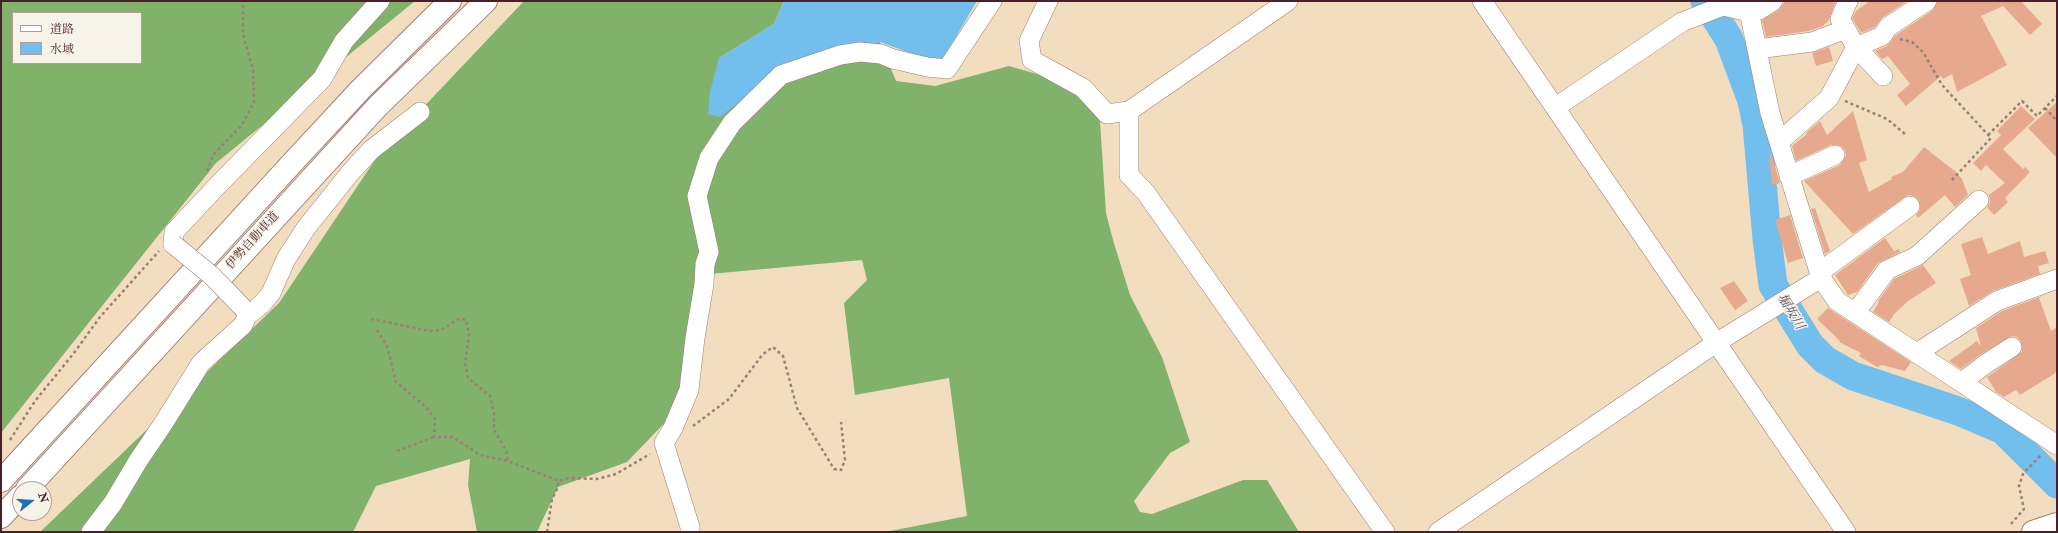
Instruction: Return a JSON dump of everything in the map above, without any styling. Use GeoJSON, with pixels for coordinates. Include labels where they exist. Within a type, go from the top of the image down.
{"type":"FeatureCollection","features":[{"type":"Feature","properties":{"kind":"highway","name":"伊勢自動車道"},"geometry":{"type":"LineString","coordinates":[[1,481],[360,90],[450,1]]}},
{"type":"Feature","properties":{"kind":"highway","name":"伊勢自動車道"},"geometry":{"type":"LineString","coordinates":[[34,481],[367,118],[486,1]]}},
{"type":"Feature","properties":{"kind":"highway"},"geometry":{"type":"LineString","coordinates":[[1,518],[12,506]]}},
{"type":"Feature","properties":{"kind":"street"},"geometry":{"type":"LineString","coordinates":[[246,313],[174,238],[218,185],[322,79],[344,40],[380,1]]}},
{"type":"Feature","properties":{"kind":"street"},"geometry":{"type":"LineString","coordinates":[[690,532],[690,527],[664,443],[673,428],[689,390],[695,338],[704,284],[705,264],[709,252],[697,196],[709,158],[732,123],[781,75],[840,55],[860,52],[882,54],[893,60],[927,67],[947,68],[992,1]]}},
{"type":"Feature","properties":{"kind":"street"},"geometry":{"type":"LineString","coordinates":[[1048,1],[1029,41],[1032,60],[1083,88],[1107,114],[1129,111],[1288,1]]}},
{"type":"Feature","properties":{"kind":"street"},"geometry":{"type":"LineString","coordinates":[[1482,1],[1846,532]]}},
{"type":"Feature","properties":{"kind":"street"},"geometry":{"type":"LineString","coordinates":[[1556,107],[1682,22],[1723,6],[1748,7],[1759,10],[1773,1]]}},
{"type":"Feature","properties":{"kind":"street"},"geometry":{"type":"LineString","coordinates":[[1848,1],[1840,19],[1856,47],[1883,76]]}},
{"type":"Feature","properties":{"kind":"street"},"geometry":{"type":"LineString","coordinates":[[1779,142],[1829,98],[1856,47],[1882,36],[1888,27],[1927,1]]}},
{"type":"Feature","properties":{"kind":"street"},"geometry":{"type":"LineString","coordinates":[[1748,7],[1770,113],[1789,176],[1821,278],[1837,301],[1962,382],[2053,438]]}},
{"type":"Feature","properties":{"kind":"street"},"geometry":{"type":"LineString","coordinates":[[1757,49],[1812,42],[1846,29]]}},
{"type":"Feature","properties":{"kind":"street"},"geometry":{"type":"LineString","coordinates":[[1129,111],[1129,175],[1146,193],[1385,532]]}},
{"type":"Feature","properties":{"kind":"street"},"geometry":{"type":"LineString","coordinates":[[91,532],[113,503],[201,362],[243,325],[246,313],[262,304],[270,293],[286,258],[306,228],[350,173],[371,150],[420,112]]}},
{"type":"Feature","properties":{"kind":"street"},"geometry":{"type":"LineString","coordinates":[[1789,176],[1835,155]]}},
{"type":"Feature","properties":{"kind":"street"},"geometry":{"type":"LineString","coordinates":[[1855,313],[1887,270],[1917,256],[1979,200]]}},
{"type":"Feature","properties":{"kind":"street"},"geometry":{"type":"LineString","coordinates":[[1438,532],[1716,343],[1821,278],[1824,269],[1910,206]]}},
{"type":"Feature","properties":{"kind":"street"},"geometry":{"type":"LineString","coordinates":[[1917,353],[1997,301],[2057,279]]}},
{"type":"Feature","properties":{"kind":"street"},"geometry":{"type":"LineString","coordinates":[[1962,382],[1987,363],[2012,347]]}},
{"type":"Feature","properties":{"kind":"path"},"geometry":{"type":"LineString","coordinates":[[205,176],[212,155],[242,125],[254,102],[253,70],[243,34],[244,1]]}},
{"type":"Feature","properties":{"kind":"path"},"geometry":{"type":"LineString","coordinates":[[1882,36],[1912,42],[1922,52],[1942,85],[1991,138],[1951,181]]}},
{"type":"Feature","properties":{"kind":"path"},"geometry":{"type":"LineString","coordinates":[[1988,135],[2022,101],[2037,116],[2057,96]]}},
{"type":"Feature","properties":{"kind":"path"},"geometry":{"type":"LineString","coordinates":[[1829,98],[1837,98],[1887,119],[1905,134]]}},
{"type":"Feature","properties":{"kind":"path"},"geometry":{"type":"LineString","coordinates":[[2045,108],[2057,122]]}},
{"type":"Feature","properties":{"kind":"path"},"geometry":{"type":"LineString","coordinates":[[10,440],[34,401],[74,353],[100,316],[174,238]]}},
{"type":"Feature","properties":{"kind":"path"},"geometry":{"type":"LineString","coordinates":[[371,319],[430,331],[441,330],[460,318],[466,320],[469,335],[465,362],[468,378],[490,396],[494,413],[494,429],[506,451],[508,461]]}},
{"type":"Feature","properties":{"kind":"path"},"geometry":{"type":"LineString","coordinates":[[378,330],[387,346],[396,382],[426,407],[435,419],[434,437]]}},
{"type":"Feature","properties":{"kind":"path"},"geometry":{"type":"LineString","coordinates":[[691,428],[728,399],[763,354],[773,348],[783,356],[797,408],[834,469],[841,470],[845,460],[841,422]]}},
{"type":"Feature","properties":{"kind":"path"},"geometry":{"type":"LineString","coordinates":[[397,451],[434,437],[453,437],[480,456],[508,461],[559,481],[570,478],[597,479],[616,474],[649,455],[664,443]]}},
{"type":"Feature","properties":{"kind":"path"},"geometry":{"type":"LineString","coordinates":[[2011,524],[2024,509],[2019,486],[2024,474],[2053,438]]}},
{"type":"Feature","properties":{"kind":"path"},"geometry":{"type":"LineString","coordinates":[[547,532],[552,499],[557,490],[559,481]]}},
{"type":"Feature","properties":{"kind":"green space"},"geometry":{"type":"Polygon","coordinates":[[[1,1],[415,1],[216,163],[1,433],[1,1]]]}},
{"type":"Feature","properties":{"kind":"green space"},"geometry":{"type":"Polygon","coordinates":[[[524,1],[784,1],[774,24],[719,58],[765,81],[853,45],[880,42],[896,81],[935,86],[1009,66],[1047,77],[1089,101],[1100,121],[1106,213],[1113,240],[1130,295],[1162,357],[1190,442],[1170,453],[1134,501],[1140,512],[1152,514],[1243,480],[1267,480],[1299,532],[885,532],[967,516],[949,378],[855,395],[844,303],[867,280],[862,260],[710,274],[676,411],[627,462],[558,487],[537,532],[477,532],[468,485],[470,459],[376,486],[353,532],[40,532],[279,303],[379,154],[524,1]]]}},
{"type":"Feature","properties":{"kind":"water"},"geometry":{"type":"Polygon","coordinates":[[[784,1],[977,1],[940,64],[880,42],[853,45],[765,81],[720,117],[708,114],[710,92],[719,58],[774,24],[784,1]]]}},
{"type":"Feature","properties":{"kind":"building"},"geometry":{"type":"Polygon","coordinates":[[[1785,1],[1836,1],[1829,20],[1823,26],[1809,31],[1766,37],[1762,20],[1779,10],[1785,1]]]}},
{"type":"Feature","properties":{"kind":"building"},"geometry":{"type":"Polygon","coordinates":[[[1870,1],[1907,1],[1882,18],[1875,27],[1861,33],[1852,18],[1856,11],[1870,1]]]}},
{"type":"Feature","properties":{"kind":"building"},"geometry":{"type":"Polygon","coordinates":[[[1938,1],[2021,1],[2042,24],[2030,35],[2003,6],[1981,16],[2007,65],[1957,92],[1952,74],[1943,79],[1941,76],[1906,106],[1897,95],[1910,84],[1888,56],[1882,59],[1875,51],[1887,46],[1896,35],[1933,10],[1938,1]]]}},
{"type":"Feature","properties":{"kind":"building"},"geometry":{"type":"Polygon","coordinates":[[[1829,47],[1833,61],[1816,66],[1812,53],[1829,47]]]}},
{"type":"Feature","properties":{"kind":"building"},"geometry":{"type":"Polygon","coordinates":[[[2057,102],[2057,158],[2028,128],[2057,102]]]}},
{"type":"Feature","properties":{"kind":"building"},"geometry":{"type":"Polygon","coordinates":[[[2021,106],[2035,119],[2003,149],[2023,169],[2025,167],[2030,172],[2005,198],[2008,202],[1994,215],[1987,207],[1990,203],[1989,195],[2005,183],[1986,165],[1981,171],[1973,163],[2001,135],[1997,131],[2021,106]]]}},
{"type":"Feature","properties":{"kind":"building"},"geometry":{"type":"Polygon","coordinates":[[[1853,111],[1867,160],[1859,163],[1869,192],[1892,179],[1891,177],[1903,172],[1924,147],[1956,172],[1962,179],[1968,195],[1955,207],[1945,195],[1918,218],[1916,215],[1920,210],[1919,200],[1914,196],[1908,195],[1853,234],[1804,181],[1840,165],[1846,156],[1845,150],[1841,146],[1831,145],[1796,161],[1792,146],[1820,121],[1827,135],[1853,111]]]}},
{"type":"Feature","properties":{"kind":"building"},"geometry":{"type":"Polygon","coordinates":[[[1771,154],[1780,183],[1772,185],[1769,155],[1771,154]]]}},
{"type":"Feature","properties":{"kind":"building"},"geometry":{"type":"Polygon","coordinates":[[[1815,208],[1830,251],[1825,254],[1811,209],[1815,208]]]}},
{"type":"Feature","properties":{"kind":"building"},"geometry":{"type":"Polygon","coordinates":[[[1790,215],[1803,258],[1788,263],[1775,220],[1790,215]]]}},
{"type":"Feature","properties":{"kind":"building"},"geometry":{"type":"Polygon","coordinates":[[[1982,237],[1988,254],[2020,241],[2024,257],[2045,251],[2049,263],[2038,266],[2040,274],[1993,291],[1969,306],[1960,279],[1971,275],[1961,244],[1982,237]]]}},
{"type":"Feature","properties":{"kind":"building"},"geometry":{"type":"Polygon","coordinates":[[[1885,238],[1894,251],[1899,249],[1900,252],[1878,263],[1857,292],[1848,295],[1835,275],[1885,238]]]}},
{"type":"Feature","properties":{"kind":"building"},"geometry":{"type":"Polygon","coordinates":[[[1923,265],[1936,283],[1908,301],[1894,314],[1889,322],[1873,312],[1879,302],[1878,301],[1894,279],[1923,265]]]}},
{"type":"Feature","properties":{"kind":"building"},"geometry":{"type":"Polygon","coordinates":[[[1734,281],[1748,301],[1735,310],[1720,288],[1734,281]]]}},
{"type":"Feature","properties":{"kind":"building"},"geometry":{"type":"Polygon","coordinates":[[[2042,296],[2039,298],[2051,331],[2057,327],[2057,370],[2054,374],[2020,395],[2016,390],[2004,397],[1996,392],[1987,377],[2022,352],[2021,341],[2017,337],[2012,336],[1981,354],[1961,369],[1949,361],[1977,341],[1981,346],[1976,328],[2002,311],[2042,296]]]}},
{"type":"Feature","properties":{"kind":"building"},"geometry":{"type":"Polygon","coordinates":[[[1828,308],[1911,362],[1905,371],[1882,365],[1877,367],[1859,356],[1861,353],[1839,342],[1840,341],[1817,319],[1828,308]]]}},
{"type":"Feature","properties":{"kind":"waterway","name":"堀坂川"},"geometry":{"type":"LineString","coordinates":[[1705,1],[1729,39],[1752,101],[1757,125],[1767,239],[1773,285],[1810,345],[1825,360],[1853,376],[1958,411],[2003,430],[2057,484]]}}]}
